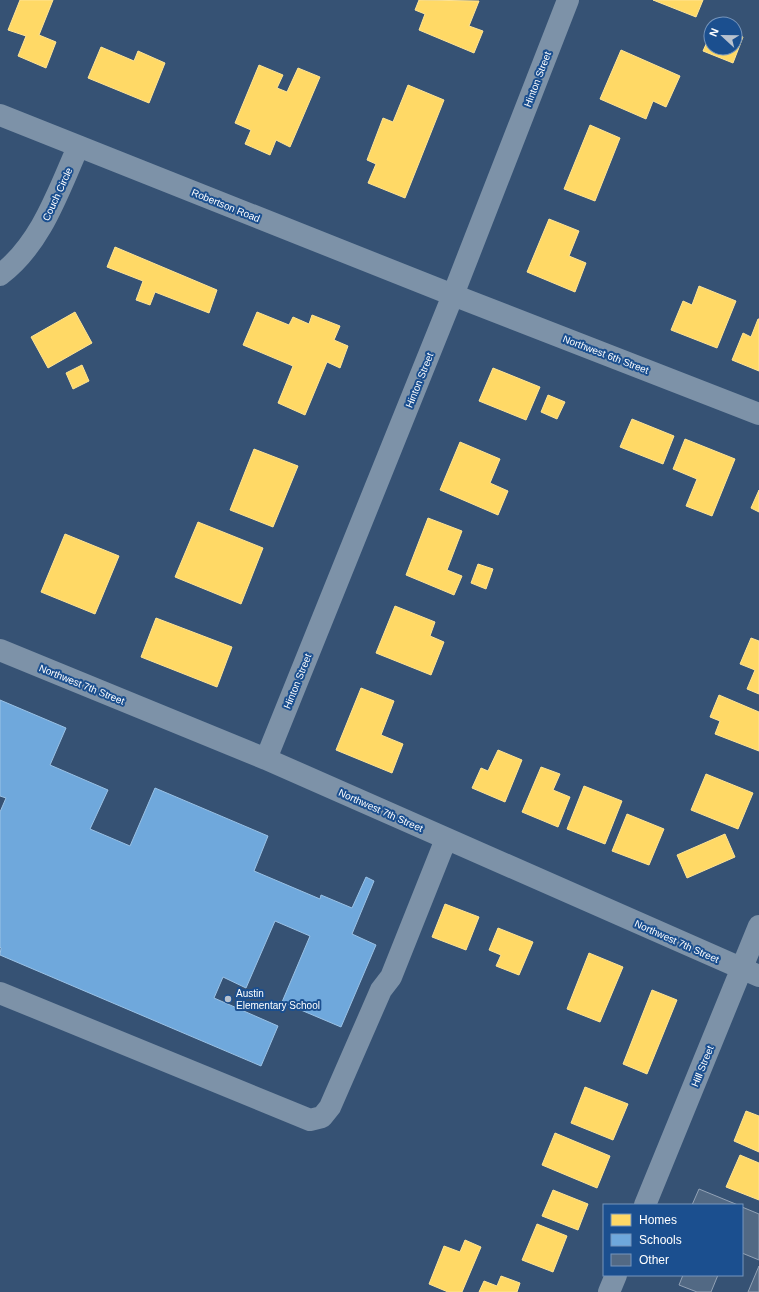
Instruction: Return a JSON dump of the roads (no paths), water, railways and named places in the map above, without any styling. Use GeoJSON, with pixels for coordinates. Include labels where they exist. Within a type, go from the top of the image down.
{"type":"FeatureCollection","features":[{"type":"Feature","properties":{"kind":"street","name":"Hinton Street"},"geometry":{"type":"LineString","coordinates":[[266,759],[453,295],[568,0]]}},
{"type":"Feature","properties":{"kind":"street","name":"Robertson Road"},"geometry":{"type":"LineString","coordinates":[[0,115],[453,295]]}},
{"type":"Feature","properties":{"kind":"street","name":"Couch Circle"},"geometry":{"type":"LineString","coordinates":[[0,275],[12,266],[46,220],[78,147]]}},
{"type":"Feature","properties":{"kind":"street","name":"Northwest 6th Street"},"geometry":{"type":"LineString","coordinates":[[453,295],[759,414]]}},
{"type":"Feature","properties":{"kind":"street","name":"Northwest 7th Street"},"geometry":{"type":"LineString","coordinates":[[0,650],[266,759],[750,973]]}},
{"type":"Feature","properties":{"kind":"street"},"geometry":{"type":"LineString","coordinates":[[0,994],[310,1120],[322,1117],[330,1107],[381,990],[391,977],[446,838]]}},
{"type":"Feature","properties":{"kind":"street","name":"Hill Street"},"geometry":{"type":"LineString","coordinates":[[645,1204],[750,973],[759,926]]}},
{"type":"Feature","properties":{"kind":"street"},"geometry":{"type":"LineString","coordinates":[[610,1292],[616,1276]]}},
{"type":"Feature","properties":{"kind":"place","name":"Austin Elementary School"},"geometry":{"type":"Point","coordinates":[228,999]}}]}
